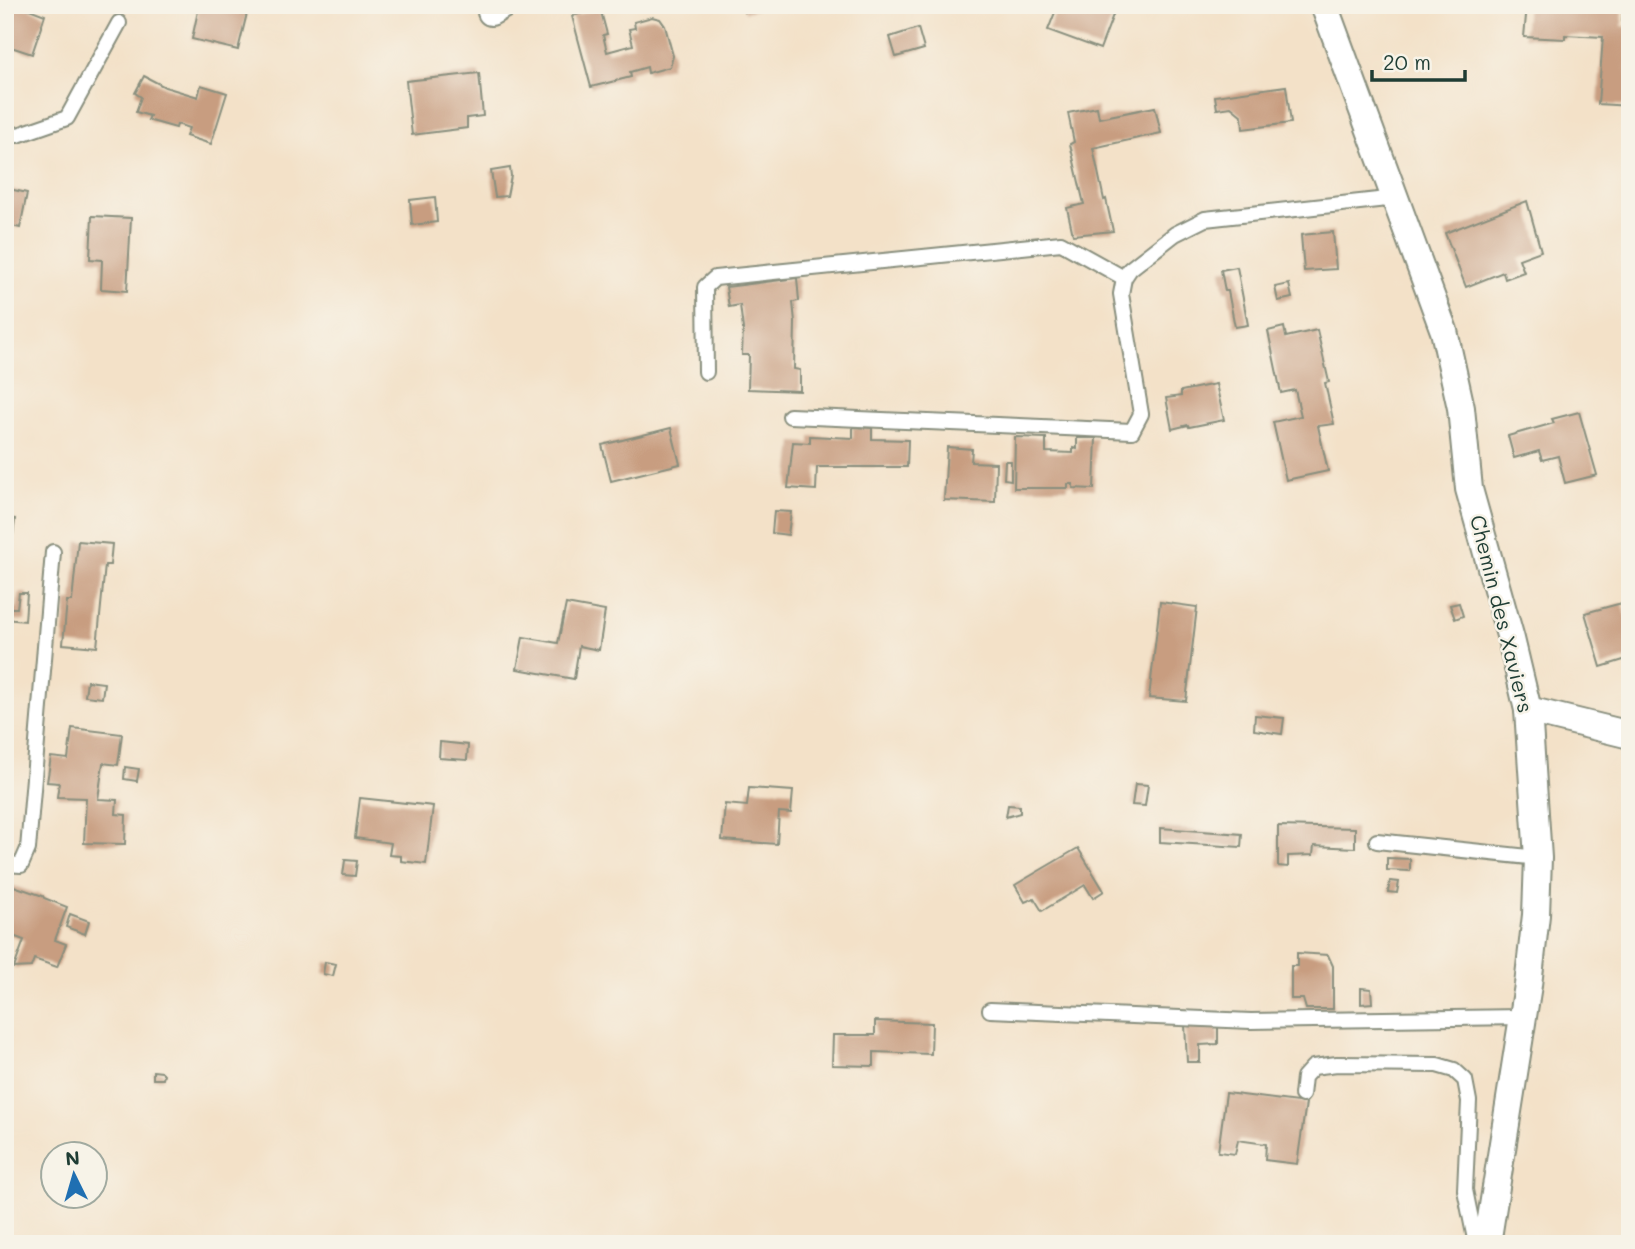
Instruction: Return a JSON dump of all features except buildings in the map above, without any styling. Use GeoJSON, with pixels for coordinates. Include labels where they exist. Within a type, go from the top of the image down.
{"type":"FeatureCollection","features":[{"type":"Feature","properties":{"kind":"street","name":"Chemin des Xaviers"},"geometry":{"type":"LineString","coordinates":[[1324,5],[1444,331],[1461,408],[1469,489],[1528,710],[1538,858],[1536,915],[1487,1244]]}},
{"type":"Feature","properties":{"kind":"street"},"geometry":{"type":"LineString","coordinates":[[1528,710],[1630,735]]}},
{"type":"Feature","properties":{"kind":"lane"},"geometry":{"type":"LineString","coordinates":[[5,134],[18,135],[67,118],[119,23]]}},
{"type":"Feature","properties":{"kind":"lane"},"geometry":{"type":"LineString","coordinates":[[790,416],[1132,431],[1141,414],[1121,294],[1124,278],[1130,269],[1175,234],[1205,219],[1396,198]]}},
{"type":"Feature","properties":{"kind":"lane"},"geometry":{"type":"LineString","coordinates":[[706,372],[705,287],[715,278],[1061,243],[1124,278]]}},
{"type":"Feature","properties":{"kind":"lane"},"geometry":{"type":"LineString","coordinates":[[5,864],[21,865],[27,849],[53,552]]}},
{"type":"Feature","properties":{"kind":"lane"},"geometry":{"type":"LineString","coordinates":[[1377,841],[1538,858]]}},
{"type":"Feature","properties":{"kind":"lane"},"geometry":{"type":"LineString","coordinates":[[990,1010],[1251,1021],[1522,1017]]}},
{"type":"Feature","properties":{"kind":"lane"},"geometry":{"type":"LineString","coordinates":[[1302,1095],[1304,1077],[1313,1068],[1337,1064],[1437,1065],[1454,1070],[1465,1080],[1469,1101],[1465,1190],[1476,1244]]}}]}
